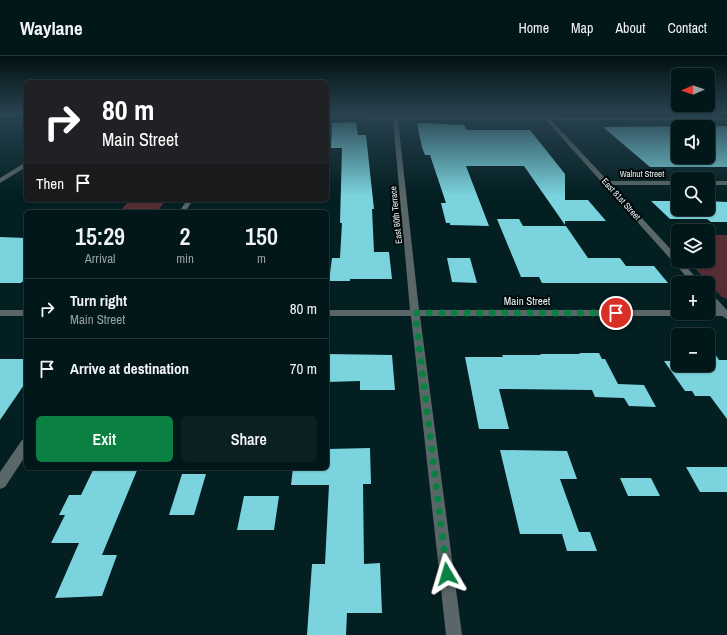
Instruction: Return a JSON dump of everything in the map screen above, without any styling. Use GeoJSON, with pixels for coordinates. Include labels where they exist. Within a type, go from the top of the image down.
{"type":"FeatureCollection","features":[{"type":"Feature","properties":{"kind":"street","name":"East 80th Terrace"},"geometry":{"type":"LineString","coordinates":[[398,141],[415,313],[454,635]]}},
{"type":"Feature","properties":{"kind":"street","name":"East 81st Street"},"geometry":{"type":"LineString","coordinates":[[568,141],[691,276]]}},
{"type":"Feature","properties":{"kind":"street"},"geometry":{"type":"LineString","coordinates":[[0,181],[24,165]]}},
{"type":"Feature","properties":{"kind":"street","name":"Walnut Street"},"geometry":{"type":"LineString","coordinates":[[606,183],[671,183]]}},
{"type":"Feature","properties":{"kind":"street"},"geometry":{"type":"LineString","coordinates":[[715,183],[727,183]]}},
{"type":"Feature","properties":{"kind":"street"},"geometry":{"type":"LineString","coordinates":[[715,302],[726,314]]}},
{"type":"Feature","properties":{"kind":"street"},"geometry":{"type":"LineString","coordinates":[[0,313],[24,313]]}},
{"type":"Feature","properties":{"kind":"street","name":"Main Street"},"geometry":{"type":"LineString","coordinates":[[329,313],[726,314]]}},
{"type":"Feature","properties":{"kind":"street"},"geometry":{"type":"LineString","coordinates":[[0,483],[24,447]]}},
{"type":"Feature","properties":{"kind":"shaded area"},"geometry":{"type":"Polygon","coordinates":[[[128,202],[164,202],[158,210],[121,210],[128,202]]]}},
{"type":"Feature","properties":{"kind":"shaded area"},"geometry":{"type":"Polygon","coordinates":[[[715,235],[727,235],[727,299],[722,297],[715,290],[715,276],[702,276],[695,268],[715,268],[715,235]]]}},
{"type":"Feature","properties":{"kind":"building"},"geometry":{"type":"Polygon","coordinates":[[[331,141],[367,141],[374,209],[372,209],[374,252],[389,252],[392,279],[350,279],[350,281],[329,281],[332,258],[340,258],[342,223],[340,223],[342,148],[331,148],[331,141]]]}},
{"type":"Feature","properties":{"kind":"building"},"geometry":{"type":"Polygon","coordinates":[[[421,141],[539,141],[565,174],[565,200],[588,200],[606,221],[565,221],[565,225],[524,166],[466,166],[489,226],[450,225],[450,223],[446,223],[441,203],[446,203],[430,155],[425,155],[421,141]]]}},
{"type":"Feature","properties":{"kind":"building"},"geometry":{"type":"Polygon","coordinates":[[[619,141],[671,141],[671,164],[715,164],[715,141],[727,141],[727,167],[650,167],[619,141]]]}},
{"type":"Feature","properties":{"kind":"building"},"geometry":{"type":"Polygon","coordinates":[[[651,201],[671,201],[671,216],[715,216],[715,201],[727,202],[727,222],[711,222],[707,219],[670,219],[651,201]]]}},
{"type":"Feature","properties":{"kind":"building"},"geometry":{"type":"Polygon","coordinates":[[[497,219],[519,219],[523,226],[566,226],[588,258],[620,258],[626,266],[654,266],[668,283],[542,283],[539,277],[521,277],[497,219]]]}},
{"type":"Feature","properties":{"kind":"building"},"geometry":{"type":"Polygon","coordinates":[[[0,237],[24,238],[24,280],[21,283],[0,283],[0,237]]]}},
{"type":"Feature","properties":{"kind":"building"},"geometry":{"type":"Polygon","coordinates":[[[447,258],[470,258],[477,283],[452,282],[447,258]]]}},
{"type":"Feature","properties":{"kind":"building"},"geometry":{"type":"Polygon","coordinates":[[[579,353],[599,353],[602,359],[605,359],[618,384],[644,385],[656,407],[629,406],[624,398],[595,397],[592,390],[499,389],[509,429],[479,429],[465,357],[580,354],[579,353]]]}},
{"type":"Feature","properties":{"kind":"building"},"geometry":{"type":"Polygon","coordinates":[[[329,354],[392,355],[395,390],[360,390],[360,381],[329,382],[329,354]]]}},
{"type":"Feature","properties":{"kind":"building"},"geometry":{"type":"Polygon","coordinates":[[[715,354],[719,360],[727,360],[727,419],[710,396],[695,396],[692,391],[685,391],[672,372],[715,372],[715,354]]]}},
{"type":"Feature","properties":{"kind":"building"},"geometry":{"type":"Polygon","coordinates":[[[0,359],[24,359],[24,385],[0,420],[0,359]]]}},
{"type":"Feature","properties":{"kind":"building"},"geometry":{"type":"Polygon","coordinates":[[[664,361],[671,361],[671,371],[664,361]]]}},
{"type":"Feature","properties":{"kind":"building"},"geometry":{"type":"Polygon","coordinates":[[[370,448],[371,484],[363,484],[364,564],[380,563],[382,613],[347,613],[346,635],[307,635],[312,564],[325,564],[329,485],[291,485],[293,470],[329,470],[329,449],[370,448]]]}},
{"type":"Feature","properties":{"kind":"building"},"geometry":{"type":"Polygon","coordinates":[[[500,450],[567,451],[577,479],[560,479],[579,532],[590,532],[597,551],[567,551],[562,534],[520,534],[500,450]]]}},
{"type":"Feature","properties":{"kind":"building"},"geometry":{"type":"Polygon","coordinates":[[[686,467],[727,467],[727,492],[700,492],[686,467]]]}},
{"type":"Feature","properties":{"kind":"building"},"geometry":{"type":"Polygon","coordinates":[[[93,470],[137,470],[102,555],[117,555],[102,596],[55,598],[79,543],[51,543],[65,515],[59,515],[69,495],[81,495],[93,470]]]}},
{"type":"Feature","properties":{"kind":"building"},"geometry":{"type":"Polygon","coordinates":[[[182,474],[206,474],[194,515],[169,515],[182,474]]]}},
{"type":"Feature","properties":{"kind":"building"},"geometry":{"type":"Polygon","coordinates":[[[620,478],[651,478],[660,496],[628,496],[620,478]]]}},
{"type":"Feature","properties":{"kind":"building"},"geometry":{"type":"Polygon","coordinates":[[[244,496],[279,496],[274,530],[237,530],[244,496]]]}},
{"type":"Feature","properties":{"kind":"route"},"geometry":{"type":"LineString","coordinates":[[447,574],[415,313],[616,313]]}}]}
